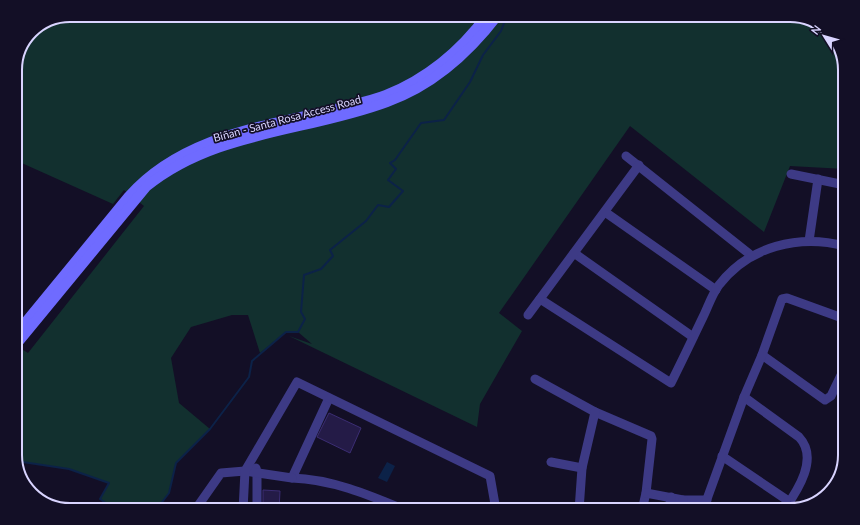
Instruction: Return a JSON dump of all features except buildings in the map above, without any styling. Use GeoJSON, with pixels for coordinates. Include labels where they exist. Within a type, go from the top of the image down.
{"type":"FeatureCollection","features":[{"type":"Feature","properties":{"kind":"main road","name":"Biñan - Santa Rosa Access Road"},"geometry":{"type":"LineString","coordinates":[[367,105],[420,78],[463,42],[481,22]]}},
{"type":"Feature","properties":{"kind":"main road","name":"Biñan - Santa Rosa Access Road"},"geometry":{"type":"LineString","coordinates":[[22,327],[143,185],[162,166],[212,141],[367,105],[389,102],[448,68],[475,43],[492,22]]}},
{"type":"Feature","properties":{"kind":"main road","name":"Biñan - Santa Rosa Access Road"},"geometry":{"type":"LineString","coordinates":[[22,337],[143,185]]}},
{"type":"Feature","properties":{"kind":"street"},"geometry":{"type":"LineString","coordinates":[[626,156],[752,256]]}},
{"type":"Feature","properties":{"kind":"street"},"geometry":{"type":"LineString","coordinates":[[528,315],[639,165]]}},
{"type":"Feature","properties":{"kind":"street"},"geometry":{"type":"LineString","coordinates":[[791,174],[838,183]]}},
{"type":"Feature","properties":{"kind":"street"},"geometry":{"type":"LineString","coordinates":[[809,240],[818,179]]}},
{"type":"Feature","properties":{"kind":"street"},"geometry":{"type":"LineString","coordinates":[[605,212],[716,290]]}},
{"type":"Feature","properties":{"kind":"street"},"geometry":{"type":"LineString","coordinates":[[540,299],[671,383],[716,290],[734,268],[752,256],[792,241],[809,240],[838,244]]}},
{"type":"Feature","properties":{"kind":"street"},"geometry":{"type":"LineString","coordinates":[[574,253],[693,337]]}},
{"type":"Feature","properties":{"kind":"street"},"geometry":{"type":"LineString","coordinates":[[706,503],[744,397],[762,355],[782,299],[787,298],[838,316]]}},
{"type":"Feature","properties":{"kind":"street"},"geometry":{"type":"LineString","coordinates":[[762,355],[825,400],[831,396],[838,381]]}},
{"type":"Feature","properties":{"kind":"street"},"geometry":{"type":"LineString","coordinates":[[535,379],[595,412],[651,436],[646,493],[644,503]]}},
{"type":"Feature","properties":{"kind":"street"},"geometry":{"type":"LineString","coordinates":[[243,503],[245,472],[297,382],[490,476],[495,503]]}},
{"type":"Feature","properties":{"kind":"street"},"geometry":{"type":"LineString","coordinates":[[722,456],[790,502],[797,491],[808,462],[808,452],[805,443],[744,397]]}},
{"type":"Feature","properties":{"kind":"street"},"geometry":{"type":"LineString","coordinates":[[292,478],[329,398]]}},
{"type":"Feature","properties":{"kind":"street"},"geometry":{"type":"LineString","coordinates":[[580,503],[582,468],[595,412]]}},
{"type":"Feature","properties":{"kind":"street"},"geometry":{"type":"LineString","coordinates":[[252,459],[257,472],[257,503]]}},
{"type":"Feature","properties":{"kind":"street"},"geometry":{"type":"LineString","coordinates":[[551,462],[582,468]]}},
{"type":"Feature","properties":{"kind":"street"},"geometry":{"type":"LineString","coordinates":[[199,503],[221,473],[257,472],[292,478],[310,478],[341,486],[386,503]]}},
{"type":"Feature","properties":{"kind":"street"},"geometry":{"type":"LineString","coordinates":[[646,493],[683,500],[707,500]]}},
{"type":"Feature","properties":{"kind":"street"},"geometry":{"type":"LineString","coordinates":[[670,503],[671,498]]}},
{"type":"Feature","properties":{"kind":"green space"},"geometry":{"type":"Polygon","coordinates":[[[796,22],[814,28],[824,36],[830,43],[837,61],[838,169],[790,166],[764,232],[630,126],[499,313],[522,331],[480,404],[477,427],[289,336],[312,344],[298,332],[286,332],[260,353],[248,315],[232,315],[191,327],[171,358],[179,403],[210,429],[176,463],[169,493],[161,503],[106,503],[100,499],[109,483],[69,469],[23,462],[22,458],[22,349],[28,353],[144,206],[124,190],[113,204],[22,163],[22,67],[24,58],[30,43],[36,36],[43,30],[61,23],[796,22]]]}},
{"type":"Feature","properties":{"kind":"water"},"geometry":{"type":"Polygon","coordinates":[[[387,462],[395,466],[387,482],[378,478],[387,462]]]}},
{"type":"Feature","properties":{"kind":"waterway"},"geometry":{"type":"LineString","coordinates":[[161,503],[169,493],[176,463],[210,429],[249,377],[252,361],[286,332],[298,332],[305,319],[301,312],[304,275],[321,269],[333,256],[330,250],[366,221],[378,205],[389,207],[403,191],[388,180],[396,169],[390,163],[395,160],[421,123],[444,120],[470,82],[483,55],[501,31],[504,22]]}},
{"type":"Feature","properties":{"kind":"waterway"},"geometry":{"type":"LineString","coordinates":[[23,462],[69,469],[109,483],[100,499],[106,503]]}}]}
